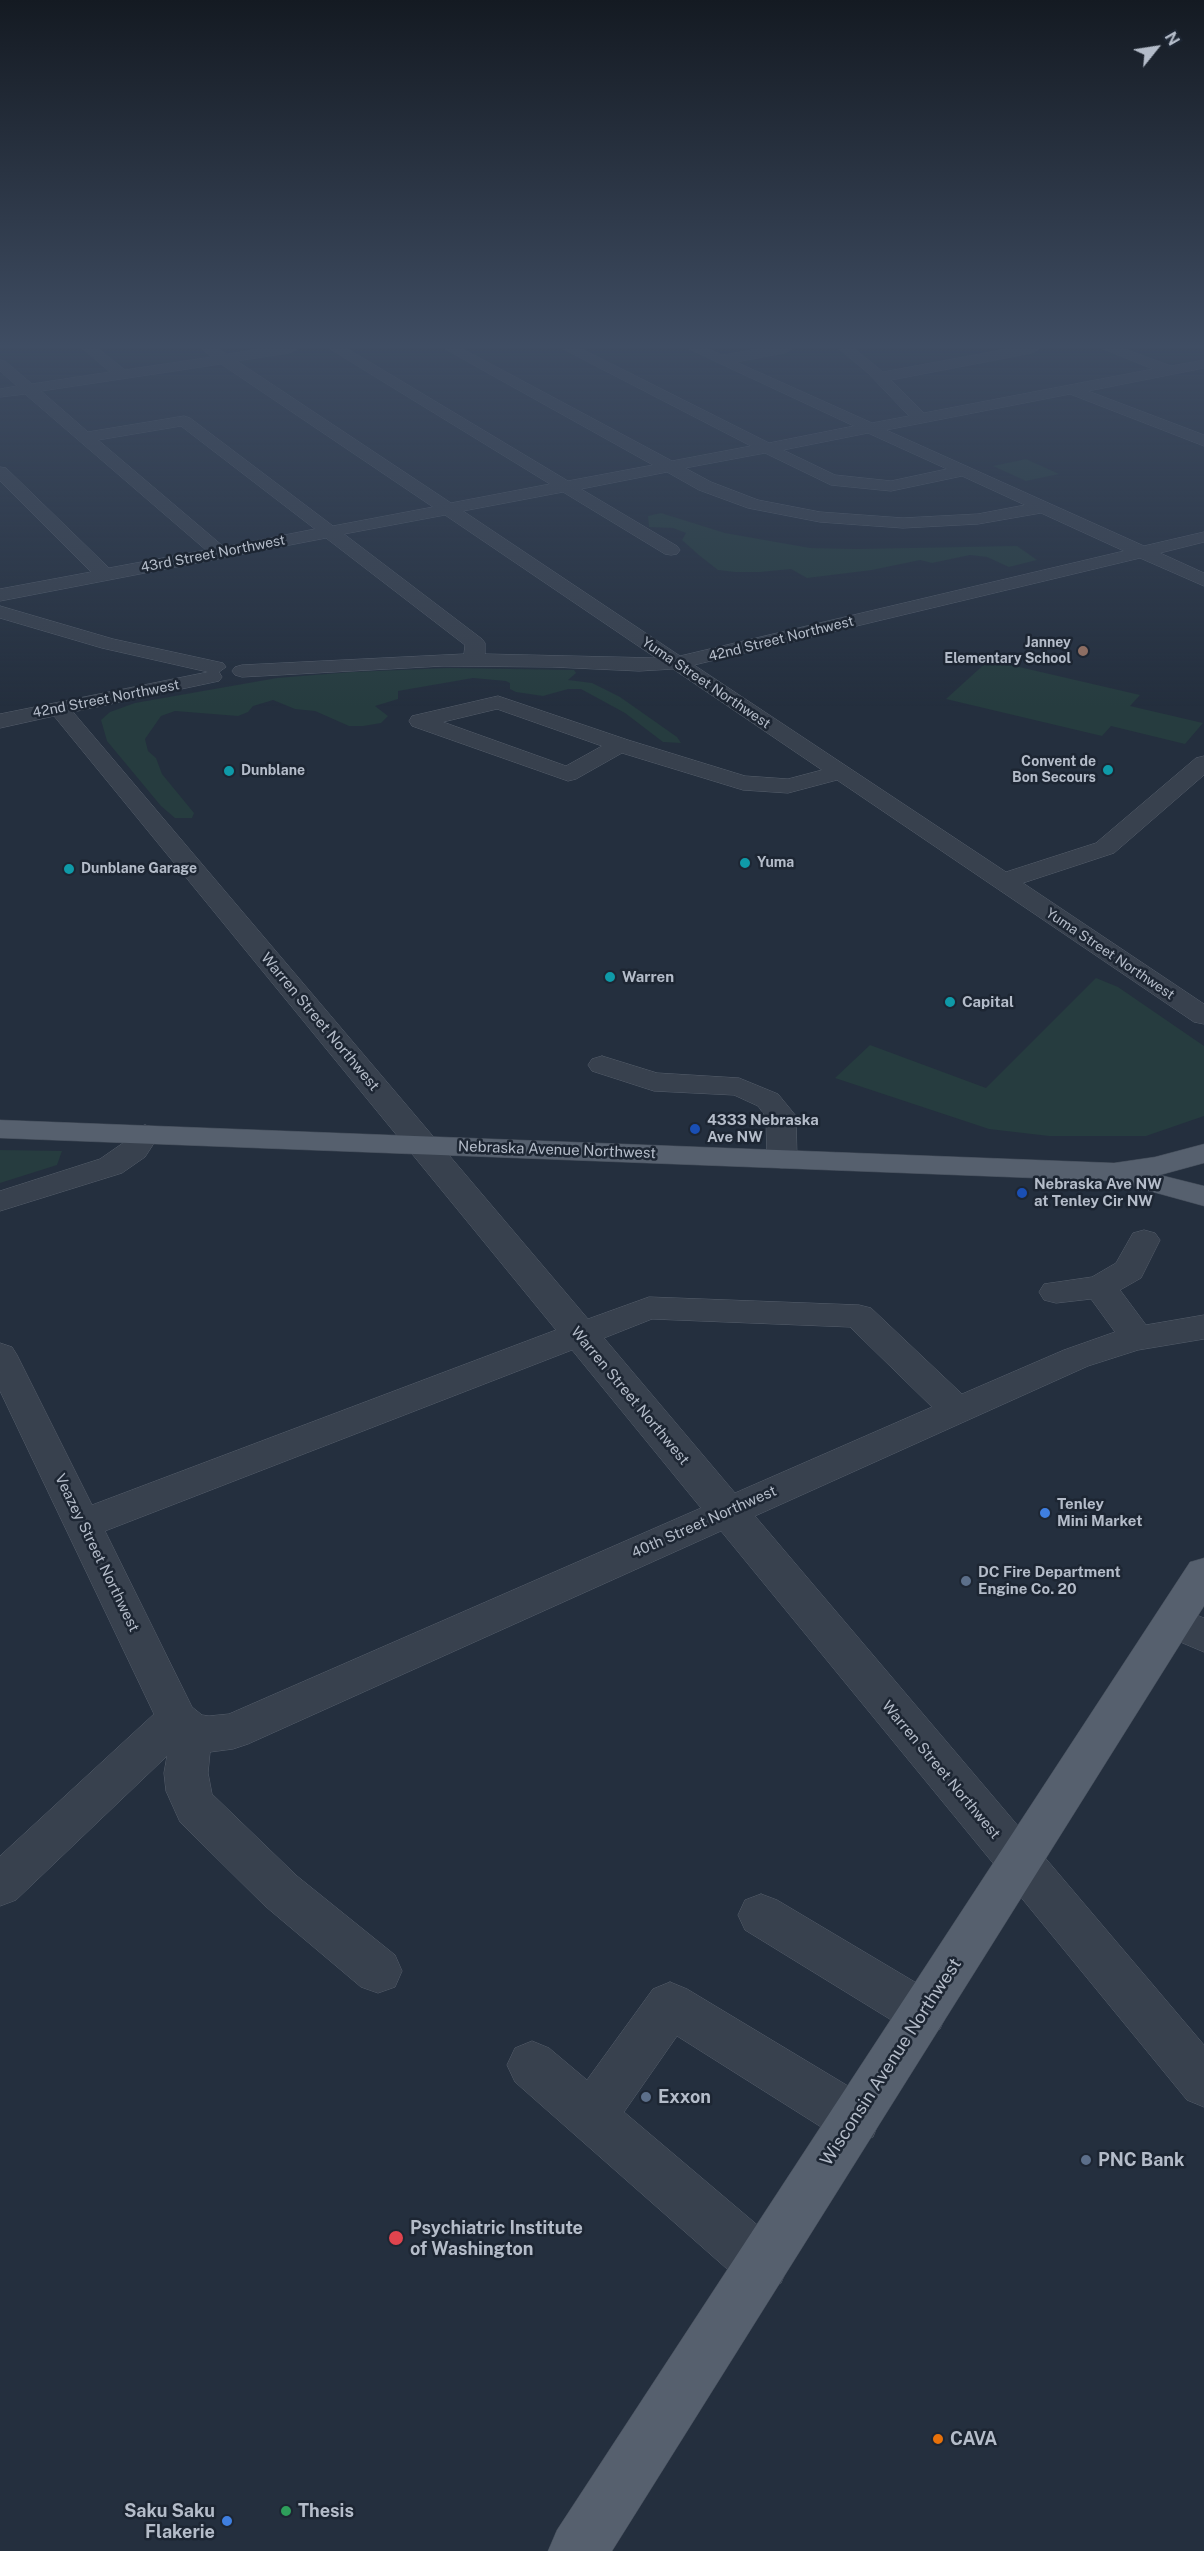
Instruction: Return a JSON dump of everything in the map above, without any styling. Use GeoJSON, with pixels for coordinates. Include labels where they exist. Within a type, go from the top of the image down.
{"type":"FeatureCollection","features":[{"type":"Feature","properties":{"kind":"main road","name":"Nebraska Avenue Northwest"},"geometry":{"type":"LineString","coordinates":[[0,1129],[1114,1172],[1157,1166],[1204,1153]]}},
{"type":"Feature","properties":{"kind":"main road","name":"Nebraska Avenue Northwest"},"geometry":{"type":"LineString","coordinates":[[1114,1172],[1204,1196]]}},
{"type":"Feature","properties":{"kind":"main road","name":"Wisconsin Avenue Northwest"},"geometry":{"type":"LineString","coordinates":[[578,2551],[1018,1862],[1188,1629],[1204,1573]]}},
{"type":"Feature","properties":{"kind":"street"},"geometry":{"type":"LineString","coordinates":[[121,468],[220,553]]}},
{"type":"Feature","properties":{"kind":"street"},"geometry":{"type":"LineString","coordinates":[[246,468],[475,643],[474,660]]}},
{"type":"Feature","properties":{"kind":"street","name":"Yuma Street Northwest"},"geometry":{"type":"LineString","coordinates":[[385,468],[1204,1016]]}},
{"type":"Feature","properties":{"kind":"street"},"geometry":{"type":"LineString","coordinates":[[534,468],[671,550]]}},
{"type":"Feature","properties":{"kind":"street","name":"43rd Street Northwest"},"geometry":{"type":"LineString","coordinates":[[0,595],[663,468]]}},
{"type":"Feature","properties":{"kind":"street"},"geometry":{"type":"LineString","coordinates":[[670,468],[705,486],[743,501],[836,519],[894,522],[952,521],[995,517],[1043,507]]}},
{"type":"Feature","properties":{"kind":"street"},"geometry":{"type":"LineString","coordinates":[[807,468],[831,480],[891,486],[963,471]]}},
{"type":"Feature","properties":{"kind":"street"},"geometry":{"type":"LineString","coordinates":[[957,468],[1204,580]]}},
{"type":"Feature","properties":{"kind":"street"},"geometry":{"type":"LineString","coordinates":[[0,472],[105,575]]}},
{"type":"Feature","properties":{"kind":"street","name":"42nd Street Northwest"},"geometry":{"type":"LineString","coordinates":[[0,721],[232,666],[242,671],[474,660],[631,665],[676,663],[1204,537]]}},
{"type":"Feature","properties":{"kind":"street"},"geometry":{"type":"LineString","coordinates":[[0,612],[214,672]]}},
{"type":"Feature","properties":{"kind":"street"},"geometry":{"type":"LineString","coordinates":[[621,745],[568,774],[420,721],[498,702],[621,745],[743,783],[788,786],[839,773]]}},
{"type":"Feature","properties":{"kind":"street","name":"Warren Street Northwest"},"geometry":{"type":"LineString","coordinates":[[58,708],[1204,2084]]}},
{"type":"Feature","properties":{"kind":"street"},"geometry":{"type":"LineString","coordinates":[[1002,882],[1105,848],[1203,765]]}},
{"type":"Feature","properties":{"kind":"street"},"geometry":{"type":"LineString","coordinates":[[602,1065],[654,1082],[739,1087],[768,1100],[781,1116],[782,1159]]}},
{"type":"Feature","properties":{"kind":"street"},"geometry":{"type":"LineString","coordinates":[[0,1201],[111,1166],[134,1150],[145,1134]]}},
{"type":"Feature","properties":{"kind":"street"},"geometry":{"type":"LineString","coordinates":[[1056,1292],[1100,1287],[1129,1270],[1144,1240]]}},
{"type":"Feature","properties":{"kind":"street"},"geometry":{"type":"LineString","coordinates":[[1100,1287],[1138,1338]]}},
{"type":"Feature","properties":{"kind":"street"},"geometry":{"type":"LineString","coordinates":[[82,1524],[649,1308],[859,1316],[957,1410]]}},
{"type":"Feature","properties":{"kind":"street","name":"40th Street Northwest"},"geometry":{"type":"LineString","coordinates":[[192,1728],[233,1731],[1076,1358],[1107,1346],[1138,1338],[1204,1327]]}},
{"type":"Feature","properties":{"kind":"street","name":"Veazey Street Northwest"},"geometry":{"type":"LineString","coordinates":[[0,1355],[82,1524],[192,1728]]}},
{"type":"Feature","properties":{"kind":"street"},"geometry":{"type":"LineString","coordinates":[[0,1886],[192,1728]]}},
{"type":"Feature","properties":{"kind":"street"},"geometry":{"type":"LineString","coordinates":[[192,1728],[186,1773],[188,1791],[196,1809],[281,1891],[378,1971]]}},
{"type":"Feature","properties":{"kind":"street"},"geometry":{"type":"LineString","coordinates":[[761,1915],[923,2013]]}},
{"type":"Feature","properties":{"kind":"street"},"geometry":{"type":"LineString","coordinates":[[591,2116],[670,2005],[855,2119]]}},
{"type":"Feature","properties":{"kind":"street"},"geometry":{"type":"LineString","coordinates":[[532,2065],[762,2264]]}},
{"type":"Feature","properties":{"kind":"green space"},"geometry":{"type":"Polygon","coordinates":[[[998,468],[1046,468],[1059,474],[1026,481],[998,468]]]}},
{"type":"Feature","properties":{"kind":"green space"},"geometry":{"type":"Polygon","coordinates":[[[661,513],[725,533],[810,548],[1017,546],[1037,560],[1009,567],[987,557],[970,555],[932,563],[920,560],[872,570],[807,578],[791,569],[760,572],[718,570],[682,540],[686,533],[673,528],[649,527],[648,516],[661,513]]]}},
{"type":"Feature","properties":{"kind":"green space"},"geometry":{"type":"Polygon","coordinates":[[[989,660],[1140,695],[1130,706],[1203,723],[1185,744],[1111,726],[1102,736],[946,699],[989,660]]]}},
{"type":"Feature","properties":{"kind":"green space"},"geometry":{"type":"Polygon","coordinates":[[[448,668],[574,670],[576,673],[568,680],[592,683],[620,697],[677,737],[681,743],[663,742],[625,713],[581,689],[568,689],[543,696],[516,692],[510,689],[510,683],[506,681],[473,678],[398,691],[398,699],[375,706],[388,716],[381,723],[363,726],[349,726],[315,711],[295,709],[273,700],[253,706],[248,712],[238,716],[175,711],[161,716],[145,739],[148,751],[156,758],[162,774],[194,813],[192,818],[175,818],[161,806],[107,741],[101,720],[110,712],[135,703],[277,678],[448,668]]]}},
{"type":"Feature","properties":{"kind":"green space"},"geometry":{"type":"Polygon","coordinates":[[[1096,978],[1118,987],[1204,1046],[1204,1116],[1146,1136],[1049,1136],[989,1129],[835,1078],[870,1045],[986,1088],[1096,978]]]}},
{"type":"Feature","properties":{"kind":"green space"},"geometry":{"type":"Polygon","coordinates":[[[0,1150],[62,1151],[57,1165],[0,1183],[0,1150]]]}},
{"type":"Feature","properties":{"kind":"place","name":"Janney Elementary School"},"geometry":{"type":"Point","coordinates":[1083,651]}},
{"type":"Feature","properties":{"kind":"place","name":"Convent de Bon Secours"},"geometry":{"type":"Point","coordinates":[1108,770]}},
{"type":"Feature","properties":{"kind":"place","name":"Dunblane"},"geometry":{"type":"Point","coordinates":[229,771]}},
{"type":"Feature","properties":{"kind":"place","name":"Yuma"},"geometry":{"type":"Point","coordinates":[745,863]}},
{"type":"Feature","properties":{"kind":"place","name":"Dunblane Garage"},"geometry":{"type":"Point","coordinates":[69,869]}},
{"type":"Feature","properties":{"kind":"place","name":"Warren"},"geometry":{"type":"Point","coordinates":[610,977]}},
{"type":"Feature","properties":{"kind":"place","name":"Capital"},"geometry":{"type":"Point","coordinates":[950,1002]}},
{"type":"Feature","properties":{"kind":"place","name":"4333 Nebraska Ave NW"},"geometry":{"type":"Point","coordinates":[695,1129]}},
{"type":"Feature","properties":{"kind":"place","name":"Nebraska Ave NW at Tenley Cir NW"},"geometry":{"type":"Point","coordinates":[1022,1193]}},
{"type":"Feature","properties":{"kind":"place","name":"Tenley Mini Market"},"geometry":{"type":"Point","coordinates":[1045,1513]}},
{"type":"Feature","properties":{"kind":"place","name":"DC Fire Department Engine Co. 20"},"geometry":{"type":"Point","coordinates":[966,1581]}},
{"type":"Feature","properties":{"kind":"place","name":"Exxon"},"geometry":{"type":"Point","coordinates":[646,2097]}},
{"type":"Feature","properties":{"kind":"place","name":"PNC Bank"},"geometry":{"type":"Point","coordinates":[1086,2160]}},
{"type":"Feature","properties":{"kind":"place","name":"Psychiatric Institute of Washington"},"geometry":{"type":"Point","coordinates":[396,2238]}},
{"type":"Feature","properties":{"kind":"place","name":"CAVA"},"geometry":{"type":"Point","coordinates":[938,2439]}},
{"type":"Feature","properties":{"kind":"place","name":"Thesis"},"geometry":{"type":"Point","coordinates":[286,2511]}},
{"type":"Feature","properties":{"kind":"place","name":"Saku Saku Flakerie"},"geometry":{"type":"Point","coordinates":[227,2521]}}]}
